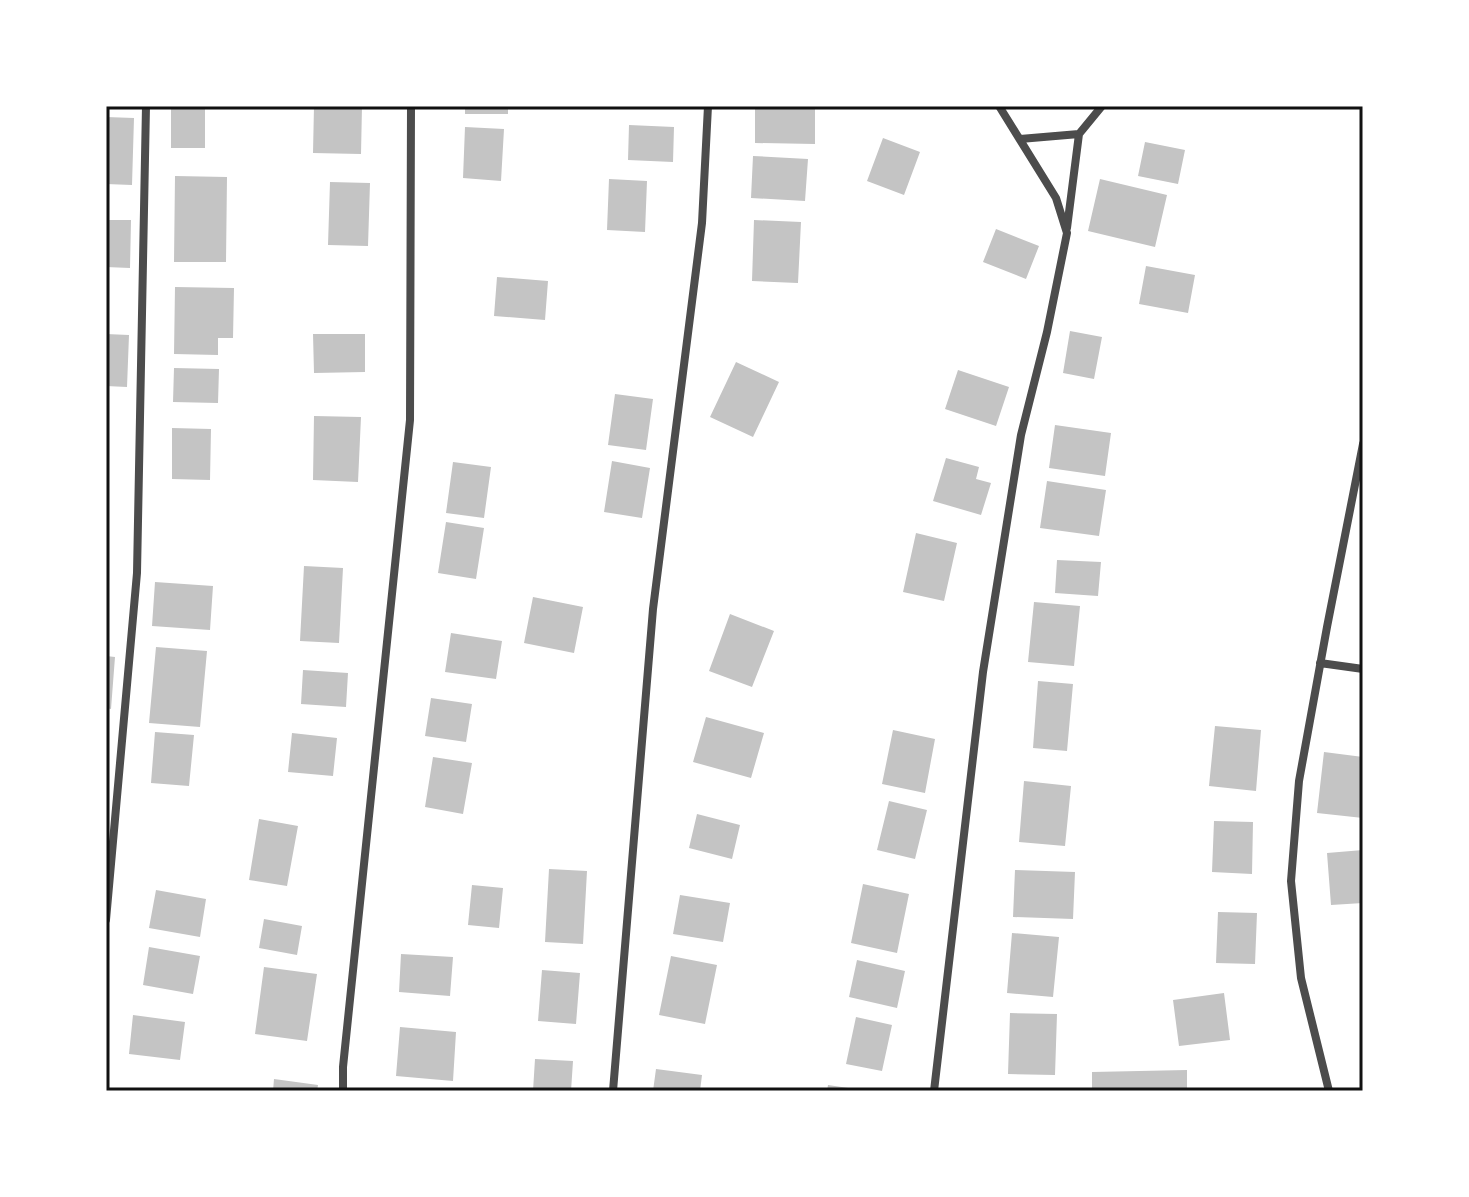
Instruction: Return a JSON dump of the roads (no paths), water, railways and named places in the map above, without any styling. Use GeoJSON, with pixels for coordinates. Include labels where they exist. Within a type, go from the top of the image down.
{"type":"FeatureCollection","features":[{"type":"Feature","properties":{"kind":"street"},"geometry":{"type":"LineString","coordinates":[[106,920],[137,573],[146,106]]}},
{"type":"Feature","properties":{"kind":"street"},"geometry":{"type":"LineString","coordinates":[[343,1091],[410,420],[411,106]]}},
{"type":"Feature","properties":{"kind":"street"},"geometry":{"type":"LineString","coordinates":[[613,1091],[653,609],[702,223],[708,106]]}},
{"type":"Feature","properties":{"kind":"street"},"geometry":{"type":"LineString","coordinates":[[999,106],[1056,198],[1067,233]]}},
{"type":"Feature","properties":{"kind":"street"},"geometry":{"type":"LineString","coordinates":[[934,1091],[983,672],[1021,435],[1047,332],[1067,233],[1079,134],[1102,106]]}},
{"type":"Feature","properties":{"kind":"street"},"geometry":{"type":"LineString","coordinates":[[1020,139],[1079,134]]}},
{"type":"Feature","properties":{"kind":"street"},"geometry":{"type":"LineString","coordinates":[[1329,1091],[1301,978],[1291,881],[1299,781],[1363,444]]}},
{"type":"Feature","properties":{"kind":"street"},"geometry":{"type":"LineString","coordinates":[[1320,663],[1363,669]]}}]}
